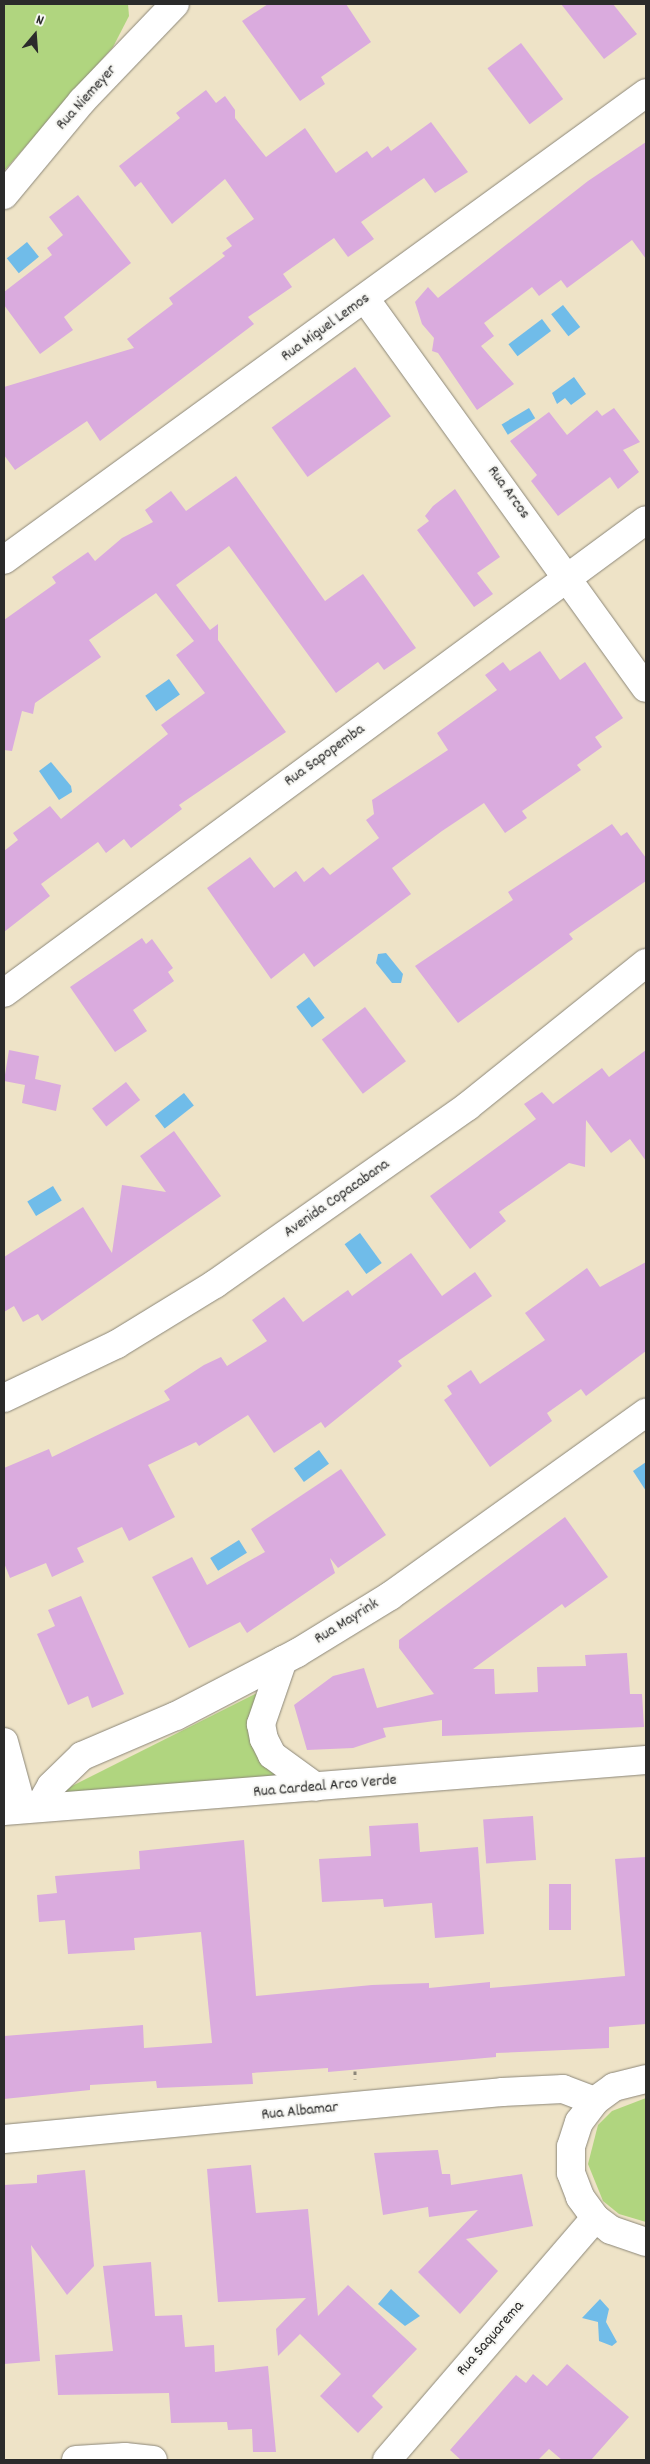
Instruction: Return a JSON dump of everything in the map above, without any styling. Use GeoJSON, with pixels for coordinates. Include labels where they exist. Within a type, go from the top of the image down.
{"type":"FeatureCollection","features":[{"type":"Feature","properties":{"kind":"street","name":"Rua Niemeyer"},"geometry":{"type":"LineString","coordinates":[[4,195],[82,101],[175,4]]}},
{"type":"Feature","properties":{"kind":"street","name":"Rua Miguel Lemos"},"geometry":{"type":"LineString","coordinates":[[4,560],[366,300],[646,93]]}},
{"type":"Feature","properties":{"kind":"street","name":"Rua Arcos"},"geometry":{"type":"LineString","coordinates":[[366,300],[570,577],[646,688]]}},
{"type":"Feature","properties":{"kind":"street","name":"Rua Sapopemba"},"geometry":{"type":"LineString","coordinates":[[4,992],[646,520]]}},
{"type":"Feature","properties":{"kind":"street","name":"Avenida Copacabana"},"geometry":{"type":"LineString","coordinates":[[4,1398],[117,1344],[231,1273],[468,1106],[646,963]]}},
{"type":"Feature","properties":{"kind":"street","name":"Rua Mayrink"},"geometry":{"type":"LineString","coordinates":[[22,1808],[51,1786],[82,1756],[176,1716],[283,1660],[390,1596],[646,1413]]}},
{"type":"Feature","properties":{"kind":"street"},"geometry":{"type":"LineString","coordinates":[[283,1660],[261,1724],[264,1739],[272,1755],[316,1787]]}},
{"type":"Feature","properties":{"kind":"street"},"geometry":{"type":"LineString","coordinates":[[4,1742],[22,1808]]}},
{"type":"Feature","properties":{"kind":"street","name":"Rua Cardeal Arco Verde"},"geometry":{"type":"LineString","coordinates":[[22,1808],[316,1787],[646,1760]]}},
{"type":"Feature","properties":{"kind":"street"},"geometry":{"type":"LineString","coordinates":[[646,2079],[614,2087],[595,2101],[579,2122],[571,2147],[571,2172],[580,2197],[595,2218],[611,2230],[646,2242]]}},
{"type":"Feature","properties":{"kind":"street","name":"Rua Albamar"},"geometry":{"type":"LineString","coordinates":[[4,2139],[502,2092],[563,2089],[595,2101]]}},
{"type":"Feature","properties":{"kind":"street","name":"Rua Saquarema"},"geometry":{"type":"LineString","coordinates":[[387,2460],[595,2218]]}},
{"type":"Feature","properties":{"kind":"street"},"geometry":{"type":"LineString","coordinates":[[76,2460],[125,2457],[153,2460]]}},
{"type":"Feature","properties":{"kind":"green space"},"geometry":{"type":"Polygon","coordinates":[[[4,4],[128,4],[129,16],[113,47],[4,171],[4,4]]]}},
{"type":"Feature","properties":{"kind":"green space"},"geometry":{"type":"Polygon","coordinates":[[[263,1690],[287,1777],[69,1797],[62,1791],[263,1690]]]}},
{"type":"Feature","properties":{"kind":"green space"},"geometry":{"type":"Polygon","coordinates":[[[646,2098],[646,2222],[619,2214],[603,2201],[588,2164],[598,2125],[612,2111],[646,2098]]]}},
{"type":"Feature","properties":{"kind":"water"},"geometry":{"type":"Polygon","coordinates":[[[27,242],[39,257],[19,273],[7,258],[27,242]]]}},
{"type":"Feature","properties":{"kind":"water"},"geometry":{"type":"Polygon","coordinates":[[[563,305],[580,327],[568,336],[551,314],[563,305]]]}},
{"type":"Feature","properties":{"kind":"water"},"geometry":{"type":"Polygon","coordinates":[[[542,319],[551,331],[517,356],[508,344],[542,319]]]}},
{"type":"Feature","properties":{"kind":"water"},"geometry":{"type":"Polygon","coordinates":[[[574,377],[586,394],[571,405],[565,398],[557,404],[552,393],[574,377]]]}},
{"type":"Feature","properties":{"kind":"water"},"geometry":{"type":"Polygon","coordinates":[[[529,408],[535,418],[508,435],[502,424],[529,408]]]}},
{"type":"Feature","properties":{"kind":"water"},"geometry":{"type":"Polygon","coordinates":[[[169,679],[180,695],[156,711],[145,696],[169,679]]]}},
{"type":"Feature","properties":{"kind":"water"},"geometry":{"type":"Polygon","coordinates":[[[51,762],[71,786],[72,792],[59,800],[39,771],[51,762]]]}},
{"type":"Feature","properties":{"kind":"water"},"geometry":{"type":"Polygon","coordinates":[[[386,953],[403,974],[401,983],[392,983],[376,963],[378,954],[386,953]]]}},
{"type":"Feature","properties":{"kind":"water"},"geometry":{"type":"Polygon","coordinates":[[[309,997],[325,1018],[312,1027],[296,1007],[309,997]]]}},
{"type":"Feature","properties":{"kind":"water"},"geometry":{"type":"Polygon","coordinates":[[[184,1093],[194,1106],[165,1128],[155,1116],[184,1093]]]}},
{"type":"Feature","properties":{"kind":"water"},"geometry":{"type":"Polygon","coordinates":[[[53,1186],[62,1201],[36,1216],[27,1201],[53,1186]]]}},
{"type":"Feature","properties":{"kind":"water"},"geometry":{"type":"Polygon","coordinates":[[[360,1233],[382,1263],[366,1274],[345,1244],[360,1233]]]}},
{"type":"Feature","properties":{"kind":"water"},"geometry":{"type":"Polygon","coordinates":[[[319,1450],[329,1464],[304,1482],[294,1468],[319,1450]]]}},
{"type":"Feature","properties":{"kind":"water"},"geometry":{"type":"Polygon","coordinates":[[[646,1462],[646,1491],[633,1471],[646,1462]]]}},
{"type":"Feature","properties":{"kind":"water"},"geometry":{"type":"Polygon","coordinates":[[[239,1540],[247,1553],[218,1571],[210,1558],[239,1540]]]}},
{"type":"Feature","properties":{"kind":"water"},"geometry":{"type":"Polygon","coordinates":[[[391,2289],[420,2316],[405,2326],[378,2304],[391,2289]]]}},
{"type":"Feature","properties":{"kind":"water"},"geometry":{"type":"Polygon","coordinates":[[[600,2299],[609,2309],[606,2322],[617,2342],[612,2346],[599,2341],[598,2322],[582,2318],[600,2299]]]}},
{"type":"Feature","properties":{"kind":"building"},"geometry":{"type":"Polygon","coordinates":[[[268,4],[346,4],[371,42],[321,77],[325,84],[300,101],[242,21],[268,4]]]}},
{"type":"Feature","properties":{"kind":"building"},"geometry":{"type":"Polygon","coordinates":[[[561,4],[613,4],[637,34],[604,59],[561,4]]]}},
{"type":"Feature","properties":{"kind":"building"},"geometry":{"type":"Polygon","coordinates":[[[521,43],[563,99],[530,124],[487,68],[521,43]]]}},
{"type":"Feature","properties":{"kind":"building"},"geometry":{"type":"Polygon","coordinates":[[[206,90],[216,103],[225,96],[235,110],[235,118],[266,157],[305,128],[336,173],[367,151],[372,158],[388,146],[391,151],[431,122],[468,172],[435,193],[424,178],[361,222],[374,239],[348,257],[334,238],[283,274],[292,287],[248,317],[254,324],[100,441],[87,421],[15,470],[4,455],[4,387],[134,348],[127,339],[173,304],[169,298],[225,256],[222,253],[232,246],[226,238],[254,219],[225,179],[172,224],[141,182],[135,187],[119,166],[180,118],[176,113],[206,90]]]}},
{"type":"Feature","properties":{"kind":"building"},"geometry":{"type":"Polygon","coordinates":[[[646,142],[646,259],[632,240],[567,288],[561,280],[539,296],[532,287],[484,323],[494,336],[481,346],[514,384],[477,410],[438,353],[432,351],[434,338],[422,324],[415,302],[428,287],[438,298],[588,181],[646,142]]]}},
{"type":"Feature","properties":{"kind":"building"},"geometry":{"type":"Polygon","coordinates":[[[78,195],[131,263],[64,317],[73,330],[40,354],[4,305],[4,292],[52,255],[47,248],[63,235],[49,217],[78,195]]]}},
{"type":"Feature","properties":{"kind":"building"},"geometry":{"type":"Polygon","coordinates":[[[355,367],[391,416],[308,477],[272,428],[355,367]]]}},
{"type":"Feature","properties":{"kind":"building"},"geometry":{"type":"Polygon","coordinates":[[[614,408],[640,442],[623,450],[639,472],[618,489],[610,477],[558,516],[531,481],[537,475],[510,441],[549,412],[567,435],[597,410],[602,416],[614,408]]]}},
{"type":"Feature","properties":{"kind":"building"},"geometry":{"type":"Polygon","coordinates":[[[236,476],[325,601],[363,574],[416,648],[384,670],[378,662],[336,693],[229,546],[176,585],[210,630],[218,624],[218,640],[286,732],[179,805],[182,809],[131,848],[124,839],[106,853],[98,842],[41,884],[50,896],[4,932],[4,851],[18,840],[13,833],[50,806],[61,819],[168,734],[161,725],[205,693],[176,655],[194,641],[156,593],[89,640],[101,657],[35,703],[33,714],[22,711],[12,751],[4,750],[4,620],[56,583],[52,577],[88,552],[95,561],[122,538],[153,522],[145,510],[171,491],[186,511],[236,476]]]}},
{"type":"Feature","properties":{"kind":"building"},"geometry":{"type":"Polygon","coordinates":[[[455,489],[500,557],[477,573],[493,594],[474,607],[417,530],[429,521],[425,516],[433,506],[455,489]]]}},
{"type":"Feature","properties":{"kind":"building"},"geometry":{"type":"Polygon","coordinates":[[[540,651],[560,680],[585,662],[623,718],[595,737],[602,747],[577,765],[581,770],[522,811],[527,818],[505,833],[484,803],[442,831],[392,868],[411,894],[314,967],[304,953],[271,979],[207,888],[250,857],[274,888],[296,871],[304,882],[323,867],[330,875],[379,838],[366,820],[374,814],[372,800],[448,750],[437,733],[497,690],[485,675],[503,662],[510,671],[540,651]]]}},
{"type":"Feature","properties":{"kind":"building"},"geometry":{"type":"Polygon","coordinates":[[[612,824],[621,836],[627,832],[646,858],[646,881],[569,934],[573,939],[458,1023],[415,966],[513,900],[508,892],[612,824]]]}},
{"type":"Feature","properties":{"kind":"building"},"geometry":{"type":"Polygon","coordinates":[[[142,938],[146,944],[152,939],[173,968],[168,972],[174,981],[133,1010],[147,1031],[115,1052],[70,987],[142,938]]]}},
{"type":"Feature","properties":{"kind":"building"},"geometry":{"type":"Polygon","coordinates":[[[365,1007],[406,1061],[363,1094],[322,1039],[365,1007]]]}},
{"type":"Feature","properties":{"kind":"building"},"geometry":{"type":"Polygon","coordinates":[[[9,1050],[39,1056],[35,1079],[61,1085],[56,1111],[22,1103],[25,1085],[4,1081],[9,1050]]]}},
{"type":"Feature","properties":{"kind":"building"},"geometry":{"type":"Polygon","coordinates":[[[646,1050],[646,1161],[630,1139],[611,1153],[586,1120],[585,1167],[569,1163],[499,1212],[506,1221],[470,1249],[430,1196],[536,1119],[524,1104],[542,1092],[553,1104],[602,1068],[609,1077],[646,1050]]]}},
{"type":"Feature","properties":{"kind":"building"},"geometry":{"type":"Polygon","coordinates":[[[126,1082],[140,1100],[106,1127],[92,1108],[126,1082]]]}},
{"type":"Feature","properties":{"kind":"building"},"geometry":{"type":"Polygon","coordinates":[[[174,1131],[221,1196],[42,1321],[38,1314],[23,1322],[14,1306],[4,1312],[4,1257],[83,1207],[112,1253],[122,1185],[166,1192],[140,1156],[174,1131]]]}},
{"type":"Feature","properties":{"kind":"building"},"geometry":{"type":"Polygon","coordinates":[[[411,1253],[442,1296],[475,1272],[492,1296],[398,1361],[402,1366],[325,1428],[321,1422],[274,1453],[248,1415],[199,1446],[196,1442],[148,1465],[175,1517],[129,1541],[122,1527],[77,1548],[84,1562],[52,1577],[46,1563],[10,1578],[4,1563],[4,1468],[49,1449],[52,1457],[170,1400],[164,1391],[204,1365],[221,1357],[227,1366],[267,1341],[252,1320],[284,1297],[303,1322],[348,1290],[352,1296],[411,1253]]]}},
{"type":"Feature","properties":{"kind":"building"},"geometry":{"type":"Polygon","coordinates":[[[646,1262],[646,1351],[586,1396],[581,1389],[547,1413],[552,1421],[490,1467],[444,1400],[452,1394],[447,1386],[471,1370],[480,1384],[545,1340],[525,1313],[587,1268],[600,1287],[646,1262]]]}},
{"type":"Feature","properties":{"kind":"building"},"geometry":{"type":"Polygon","coordinates":[[[341,1469],[386,1535],[338,1568],[330,1558],[335,1573],[247,1633],[240,1622],[189,1648],[152,1577],[192,1557],[207,1585],[265,1552],[251,1529],[341,1469]]]}},
{"type":"Feature","properties":{"kind":"building"},"geometry":{"type":"Polygon","coordinates":[[[565,1517],[608,1577],[565,1608],[562,1604],[473,1669],[494,1669],[495,1694],[538,1692],[537,1667],[586,1666],[585,1655],[627,1653],[630,1694],[642,1694],[644,1727],[442,1736],[442,1720],[383,1728],[386,1737],[353,1748],[307,1750],[294,1705],[333,1676],[364,1668],[377,1708],[434,1694],[399,1648],[399,1640],[565,1517]]]}},
{"type":"Feature","properties":{"kind":"building"},"geometry":{"type":"Polygon","coordinates":[[[81,1596],[124,1694],[92,1708],[88,1696],[68,1705],[37,1634],[55,1626],[48,1610],[81,1596]]]}},
{"type":"Feature","properties":{"kind":"building"},"geometry":{"type":"Polygon","coordinates":[[[533,1816],[536,1860],[486,1863],[483,1819],[533,1816]]]}},
{"type":"Feature","properties":{"kind":"building"},"geometry":{"type":"Polygon","coordinates":[[[418,1823],[420,1852],[478,1847],[484,1934],[435,1938],[432,1903],[384,1907],[383,1899],[322,1902],[319,1859],[371,1856],[369,1826],[418,1823]]]}},
{"type":"Feature","properties":{"kind":"building"},"geometry":{"type":"Polygon","coordinates":[[[244,1840],[256,1996],[372,1985],[429,1983],[429,1988],[490,1982],[490,1988],[625,1976],[615,1859],[646,1857],[646,2024],[609,2027],[609,2048],[496,2053],[496,2057],[328,2072],[328,2068],[252,2073],[253,2084],[157,2088],[156,2081],[90,2085],[90,2090],[4,2099],[4,2036],[143,2025],[144,2048],[212,2043],[201,1932],[134,1938],[135,1950],[68,1954],[65,1920],[39,1922],[37,1895],[57,1893],[55,1876],[140,1869],[139,1851],[244,1840]]]}},
{"type":"Feature","properties":{"kind":"building"},"geometry":{"type":"Polygon","coordinates":[[[549,1884],[571,1884],[571,1930],[549,1930],[549,1884]]]}},
{"type":"Feature","properties":{"kind":"building"},"geometry":{"type":"Polygon","coordinates":[[[438,2150],[442,2174],[450,2174],[451,2185],[522,2174],[533,2226],[466,2239],[498,2271],[460,2314],[418,2272],[478,2210],[429,2217],[428,2207],[383,2215],[374,2153],[438,2150]]]}},
{"type":"Feature","properties":{"kind":"building"},"geometry":{"type":"Polygon","coordinates":[[[251,2165],[256,2213],[308,2209],[318,2316],[348,2285],[417,2349],[372,2396],[383,2407],[358,2433],[320,2396],[341,2374],[300,2334],[278,2356],[276,2329],[306,2298],[218,2302],[207,2169],[251,2165]]]}},
{"type":"Feature","properties":{"kind":"building"},"geometry":{"type":"Polygon","coordinates":[[[85,2170],[94,2266],[67,2295],[31,2245],[40,2361],[4,2364],[4,2185],[37,2183],[37,2175],[85,2170]]]}},
{"type":"Feature","properties":{"kind":"building"},"geometry":{"type":"Polygon","coordinates":[[[151,2262],[155,2316],[182,2315],[185,2347],[214,2345],[215,2372],[268,2366],[276,2452],[253,2452],[252,2429],[228,2430],[227,2422],[171,2423],[169,2393],[58,2395],[55,2355],[113,2351],[103,2266],[151,2262]]]}},
{"type":"Feature","properties":{"kind":"building"},"geometry":{"type":"Polygon","coordinates":[[[567,2364],[629,2417],[591,2460],[562,2460],[549,2449],[538,2460],[461,2460],[450,2450],[516,2375],[526,2383],[533,2374],[547,2386],[567,2364]]]}}]}
